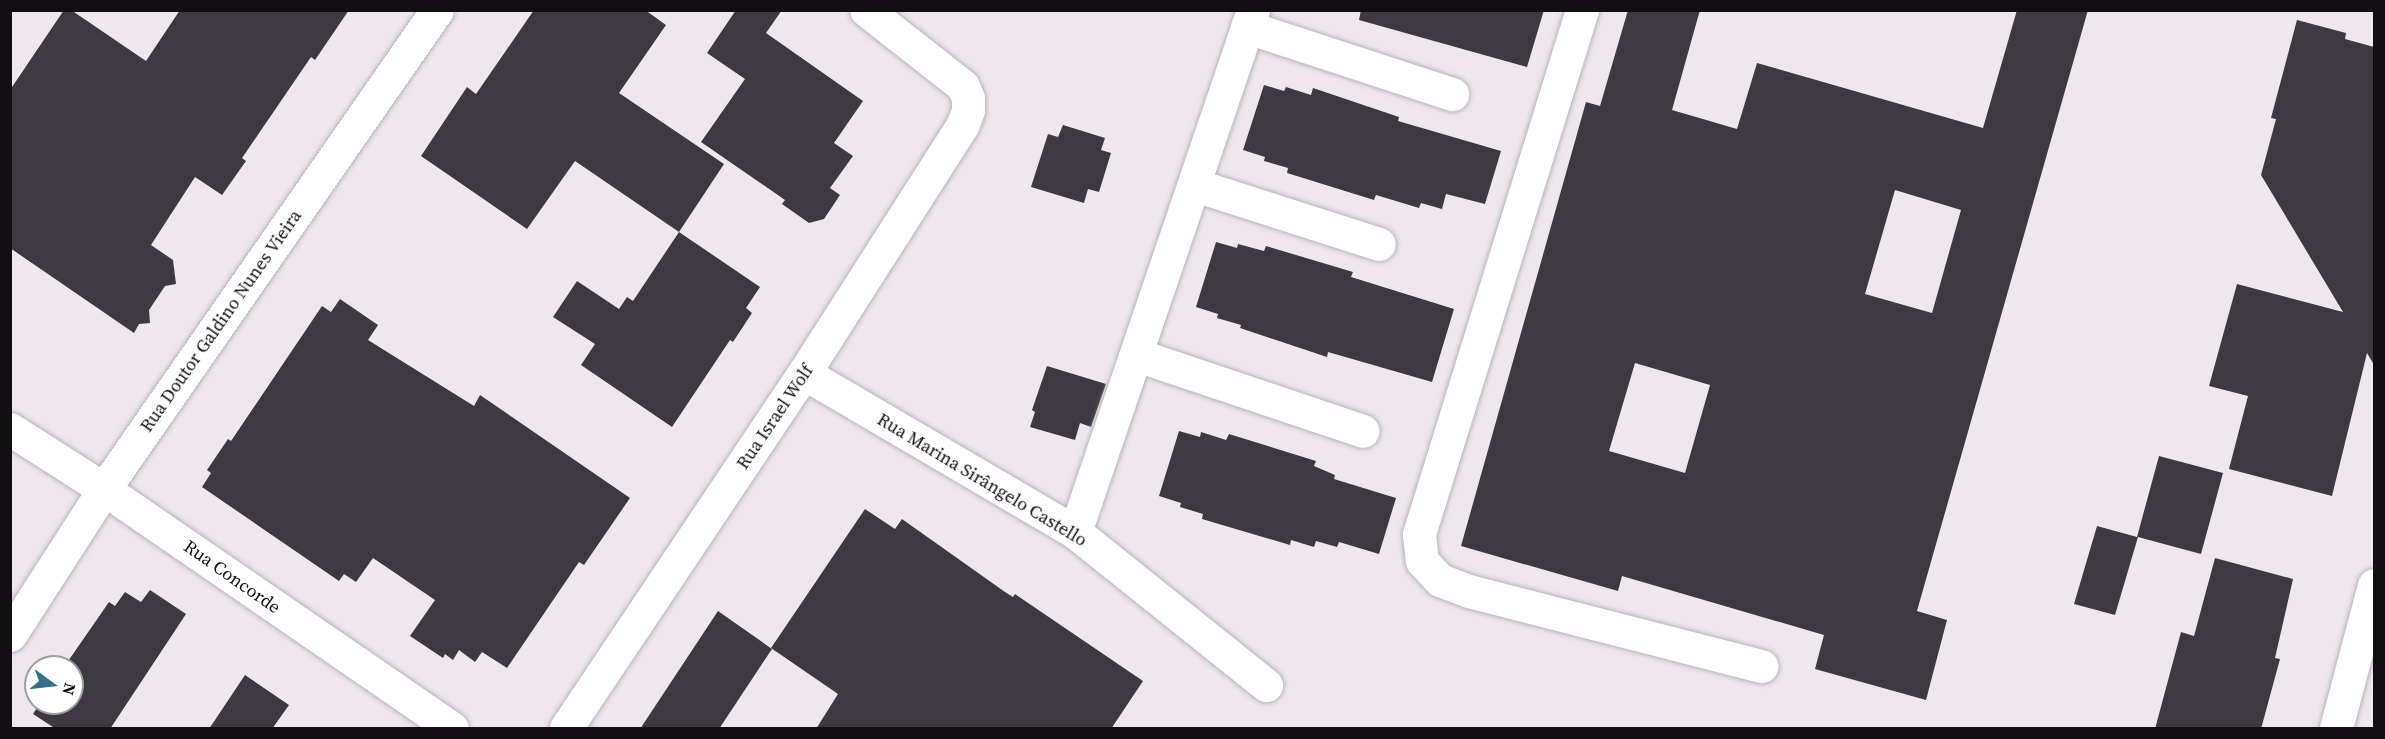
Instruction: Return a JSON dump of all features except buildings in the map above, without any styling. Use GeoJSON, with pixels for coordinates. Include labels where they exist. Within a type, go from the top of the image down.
{"type":"FeatureCollection","features":[{"type":"Feature","properties":{"kind":"street","name":"Rua Doutor Galdino Nunes Vieira"},"geometry":{"type":"LineString","coordinates":[[10,635],[105,489],[437,10]]}},
{"type":"Feature","properties":{"kind":"street","name":"Rua Israel Wolf"},"geometry":{"type":"LineString","coordinates":[[566,729],[804,373],[963,124],[968,110],[968,98],[963,86],[866,10]]}},
{"type":"Feature","properties":{"kind":"street"},"geometry":{"type":"LineString","coordinates":[[1582,10],[1419,534],[1422,561],[1440,580],[1469,591],[1762,666]]}},
{"type":"Feature","properties":{"kind":"street"},"geometry":{"type":"LineString","coordinates":[[1075,532],[1137,356],[1250,19],[1452,94]]}},
{"type":"Feature","properties":{"kind":"street"},"geometry":{"type":"LineString","coordinates":[[1194,185],[1379,244]]}},
{"type":"Feature","properties":{"kind":"street"},"geometry":{"type":"LineString","coordinates":[[1137,356],[1363,431]]}},
{"type":"Feature","properties":{"kind":"street","name":"Rua Marina Sirângelo Castello"},"geometry":{"type":"LineString","coordinates":[[804,373],[1075,532],[1266,685]]}},
{"type":"Feature","properties":{"kind":"street","name":"Rua Concorde"},"geometry":{"type":"LineString","coordinates":[[10,429],[105,489],[452,729]]}},
{"type":"Feature","properties":{"kind":"street"},"geometry":{"type":"LineString","coordinates":[[2336,729],[2374,585]]}}]}
